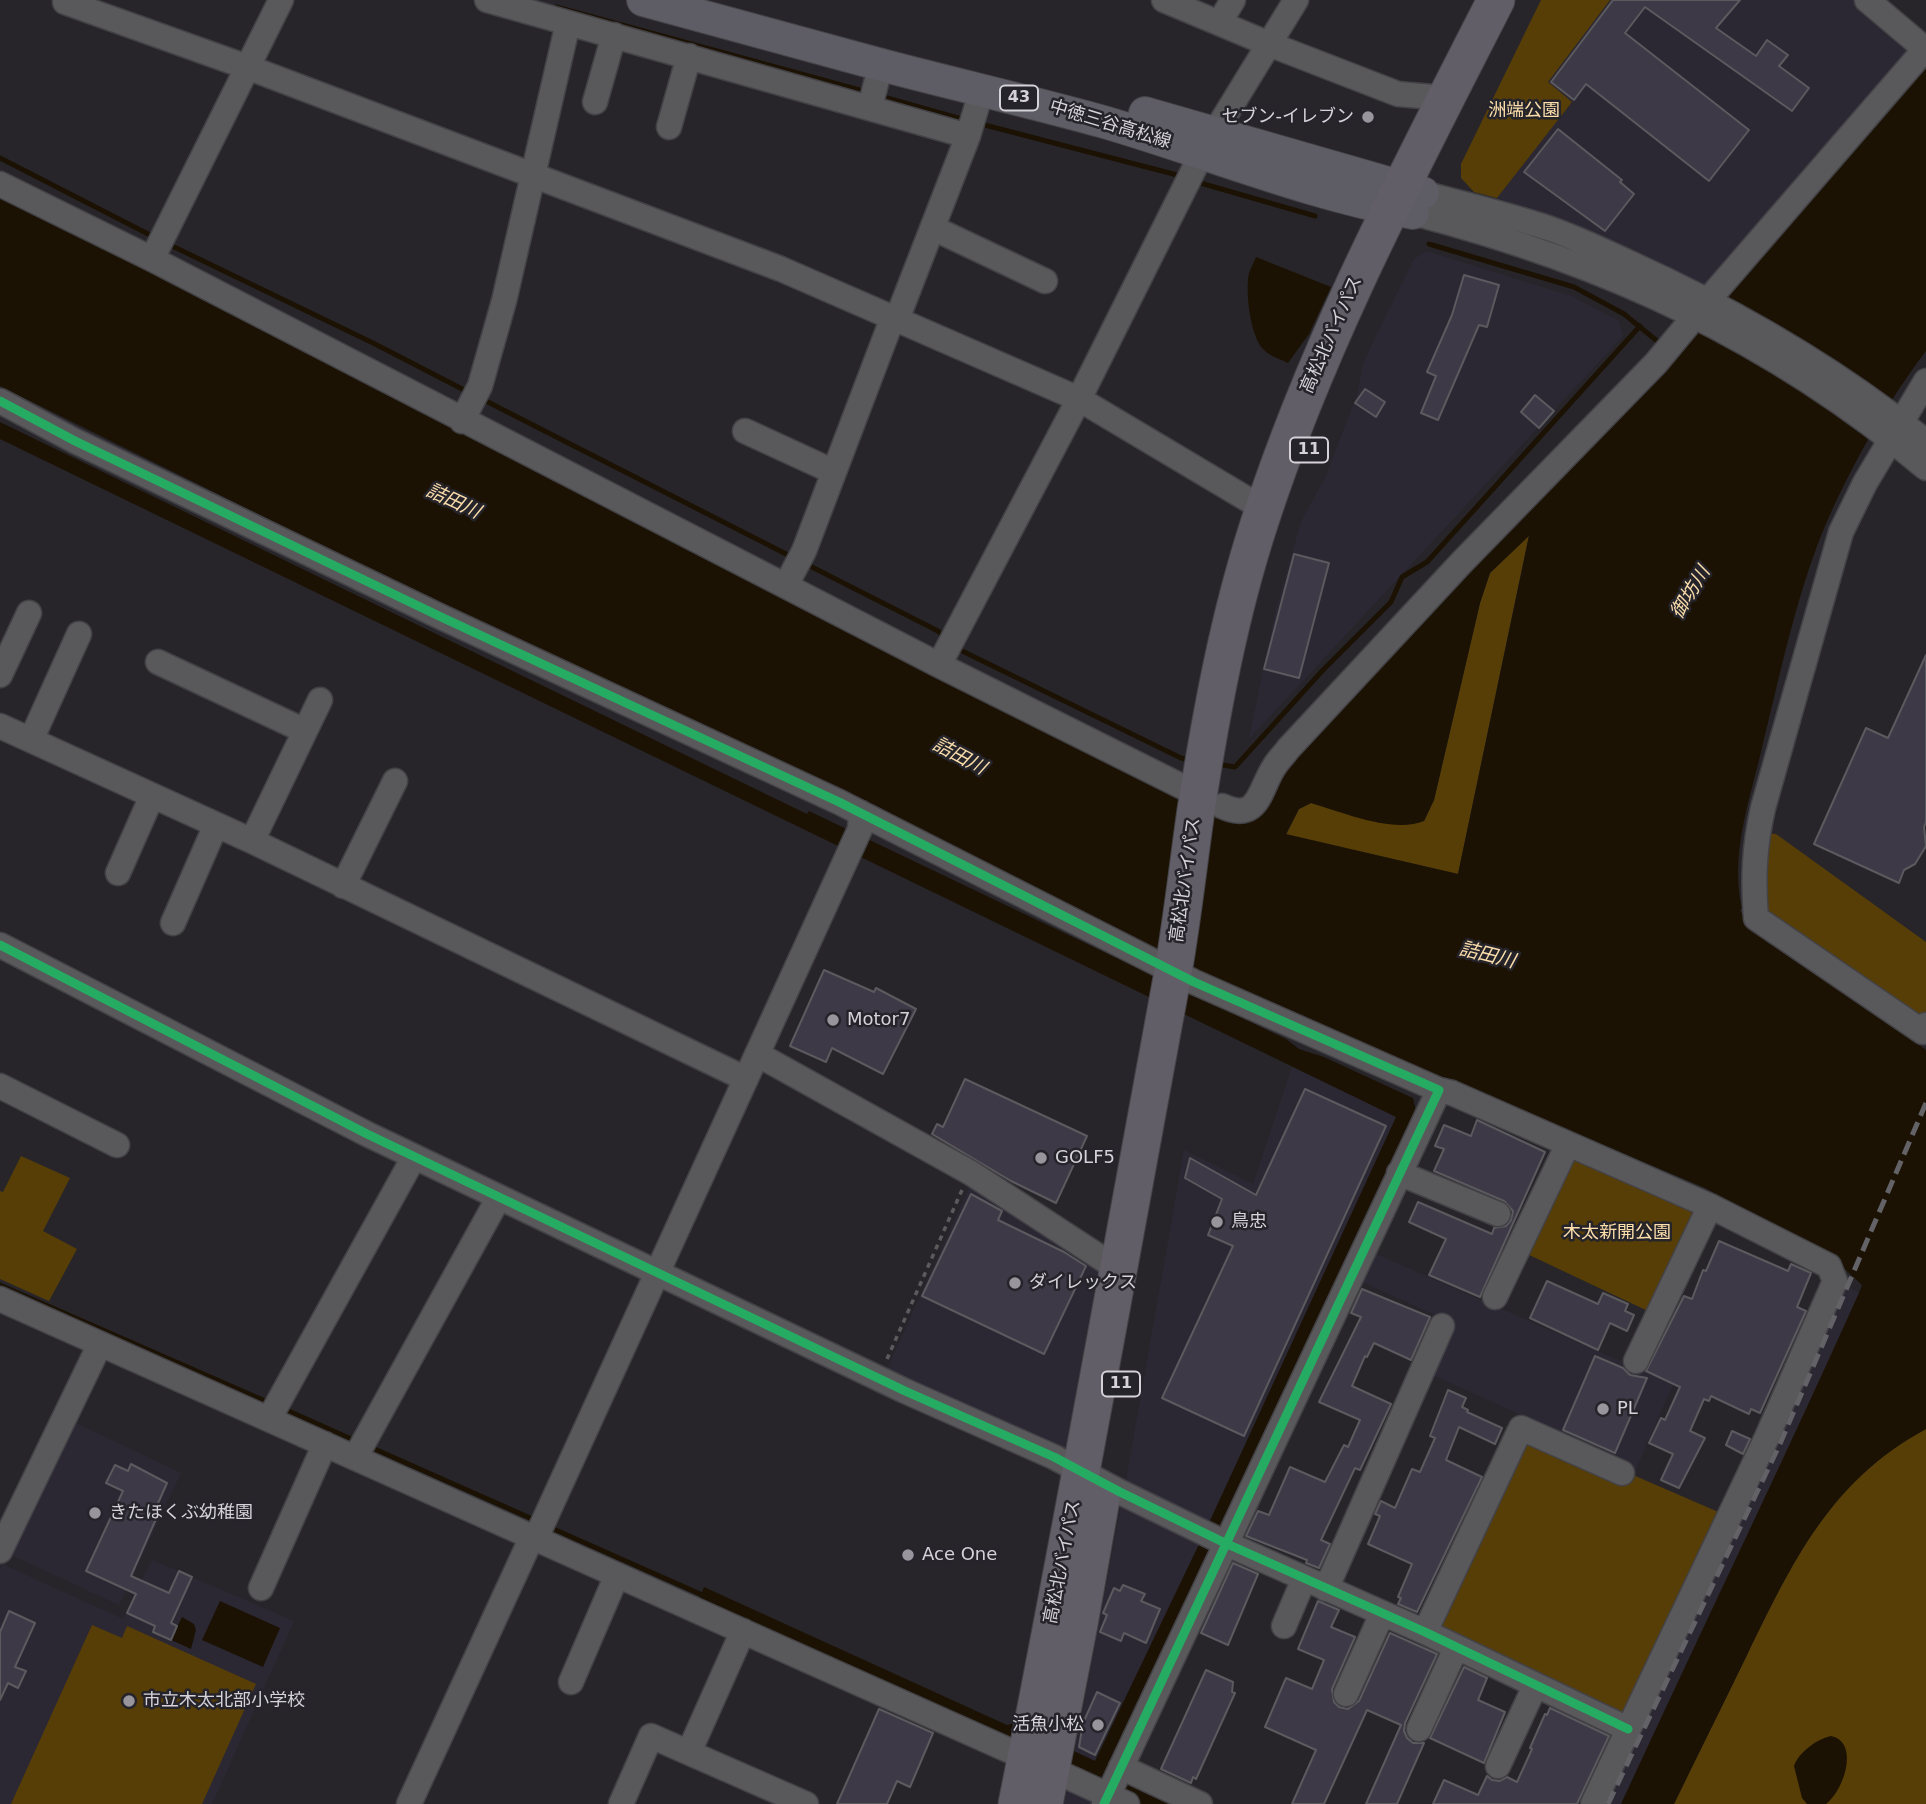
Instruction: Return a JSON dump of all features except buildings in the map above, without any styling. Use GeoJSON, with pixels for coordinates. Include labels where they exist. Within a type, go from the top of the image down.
{"type":"FeatureCollection","features":[{"type":"Feature","properties":{"kind":"highway","name":"高松北バイパス"},"geometry":{"type":"LineString","coordinates":[[1229,697],[1312,440],[1444,102],[1507,2]]}},
{"type":"Feature","properties":{"kind":"highway","name":"高松北バイパス"},"geometry":{"type":"LineString","coordinates":[[1017,1804],[1043,1762],[1181,988],[1229,697],[1241,587],[1271,489],[1312,377],[1407,200],[1507,2]]}},
{"type":"Feature","properties":{"kind":"highway","name":"高松北バイパス"},"geometry":{"type":"LineString","coordinates":[[1092,1477],[1118,1269],[1181,988]]}},
{"type":"Feature","properties":{"kind":"main road","name":"中徳三谷高松線"},"geometry":{"type":"LineString","coordinates":[[643,0],[879,73],[979,99],[1147,135],[1198,162],[1352,200],[1407,200]]}},
{"type":"Feature","properties":{"kind":"main road","name":"中徳三谷高松線"},"geometry":{"type":"LineString","coordinates":[[724,0],[1063,89],[1198,162]]}},
{"type":"Feature","properties":{"kind":"street"},"geometry":{"type":"LineString","coordinates":[[152,259],[281,0]]}},
{"type":"Feature","properties":{"kind":"street"},"geometry":{"type":"LineString","coordinates":[[487,0],[968,136]]}},
{"type":"Feature","properties":{"kind":"street"},"geometry":{"type":"LineString","coordinates":[[1164,0],[1398,94],[1433,97],[1444,102]]}},
{"type":"Feature","properties":{"kind":"street"},"geometry":{"type":"LineString","coordinates":[[1219,23],[1233,0]]}},
{"type":"Feature","properties":{"kind":"street"},"geometry":{"type":"LineString","coordinates":[[942,659],[1087,404],[1198,162],[1296,0]]}},
{"type":"Feature","properties":{"kind":"street"},"geometry":{"type":"LineString","coordinates":[[0,184],[152,259],[471,404],[795,570],[942,659],[1210,802],[1233,811],[1246,811],[1256,803],[1274,766],[1288,749],[1462,562],[1656,363],[1926,48],[1867,0]]}},
{"type":"Feature","properties":{"kind":"street"},"geometry":{"type":"LineString","coordinates":[[65,2],[247,67],[781,269],[1087,404],[1252,502],[1271,489]]}},
{"type":"Feature","properties":{"kind":"street"},"geometry":{"type":"LineString","coordinates":[[471,404],[504,301],[568,23]]}},
{"type":"Feature","properties":{"kind":"street"},"geometry":{"type":"LineString","coordinates":[[595,102],[614,35]]}},
{"type":"Feature","properties":{"kind":"street"},"geometry":{"type":"LineString","coordinates":[[669,127],[689,56]]}},
{"type":"Feature","properties":{"kind":"street"},"geometry":{"type":"LineString","coordinates":[[870,107],[879,73]]}},
{"type":"Feature","properties":{"kind":"street"},"geometry":{"type":"LineString","coordinates":[[795,570],[933,228],[979,99]]}},
{"type":"Feature","properties":{"kind":"street"},"geometry":{"type":"LineString","coordinates":[[1407,200],[1544,251],[1699,314],[1891,426],[1926,442]]}},
{"type":"Feature","properties":{"kind":"street"},"geometry":{"type":"LineString","coordinates":[[933,228],[1045,281]]}},
{"type":"Feature","properties":{"kind":"street"},"geometry":{"type":"LineString","coordinates":[[1926,381],[1891,426],[1841,532],[1763,808],[1755,845],[1753,882],[1756,918],[1923,1032],[1926,1025]]}},
{"type":"Feature","properties":{"kind":"street"},"geometry":{"type":"LineString","coordinates":[[0,401],[75,441],[439,616],[857,831],[1181,988],[1452,1093],[1710,1206],[1829,1266],[1835,1281],[1767,1437],[1593,1804]]}},
{"type":"Feature","properties":{"kind":"street"},"geometry":{"type":"LineString","coordinates":[[1891,426],[1926,468]]}},
{"type":"Feature","properties":{"kind":"street"},"geometry":{"type":"LineString","coordinates":[[745,431],[834,472]]}},
{"type":"Feature","properties":{"kind":"street"},"geometry":{"type":"LineString","coordinates":[[0,675],[29,613]]}},
{"type":"Feature","properties":{"kind":"street"},"geometry":{"type":"LineString","coordinates":[[31,740],[79,634]]}},
{"type":"Feature","properties":{"kind":"street"},"geometry":{"type":"LineString","coordinates":[[158,662],[305,730]]}},
{"type":"Feature","properties":{"kind":"street"},"geometry":{"type":"LineString","coordinates":[[252,841],[320,700]]}},
{"type":"Feature","properties":{"kind":"street"},"geometry":{"type":"LineString","coordinates":[[0,726],[252,841],[746,1079]]}},
{"type":"Feature","properties":{"kind":"street"},"geometry":{"type":"LineString","coordinates":[[343,886],[395,781]]}},
{"type":"Feature","properties":{"kind":"street"},"geometry":{"type":"LineString","coordinates":[[118,873],[152,796]]}},
{"type":"Feature","properties":{"kind":"street"},"geometry":{"type":"LineString","coordinates":[[173,923],[216,825]]}},
{"type":"Feature","properties":{"kind":"street"},"geometry":{"type":"LineString","coordinates":[[409,1804],[546,1515],[857,831]]}},
{"type":"Feature","properties":{"kind":"street"},"geometry":{"type":"LineString","coordinates":[[0,945],[414,1157],[1092,1477],[1225,1543],[1425,1632],[1628,1729]]}},
{"type":"Feature","properties":{"kind":"street"},"geometry":{"type":"LineString","coordinates":[[757,1054],[970,1172],[1118,1269]]}},
{"type":"Feature","properties":{"kind":"street"},"geometry":{"type":"LineString","coordinates":[[0,1086],[117,1145]]}},
{"type":"Feature","properties":{"kind":"street"},"geometry":{"type":"LineString","coordinates":[[0,1299],[100,1343],[274,1410],[325,1444],[361,1448],[534,1538],[1043,1762],[1112,1799],[1120,1768],[1439,1090]]}},
{"type":"Feature","properties":{"kind":"street"},"geometry":{"type":"LineString","coordinates":[[1495,1297],[1568,1143]]}},
{"type":"Feature","properties":{"kind":"street"},"geometry":{"type":"LineString","coordinates":[[274,1410],[414,1157]]}},
{"type":"Feature","properties":{"kind":"street"},"geometry":{"type":"LineString","coordinates":[[1399,1173],[1498,1214]]}},
{"type":"Feature","properties":{"kind":"street"},"geometry":{"type":"LineString","coordinates":[[361,1448],[499,1197]]}},
{"type":"Feature","properties":{"kind":"street"},"geometry":{"type":"LineString","coordinates":[[1636,1361],[1710,1206]]}},
{"type":"Feature","properties":{"kind":"street"},"geometry":{"type":"LineString","coordinates":[[1284,1626],[1315,1584],[1443,1326]]}},
{"type":"Feature","properties":{"kind":"street"},"geometry":{"type":"LineString","coordinates":[[0,1551],[100,1343]]}},
{"type":"Feature","properties":{"kind":"street"},"geometry":{"type":"LineString","coordinates":[[1425,1632],[1520,1430],[1622,1473]]}},
{"type":"Feature","properties":{"kind":"street"},"geometry":{"type":"LineString","coordinates":[[261,1588],[325,1444]]}},
{"type":"Feature","properties":{"kind":"street"},"geometry":{"type":"LineString","coordinates":[[571,1682],[617,1575]]}},
{"type":"Feature","properties":{"kind":"street"},"geometry":{"type":"LineString","coordinates":[[1346,1694],[1382,1614]]}},
{"type":"Feature","properties":{"kind":"street"},"geometry":{"type":"LineString","coordinates":[[689,1752],[743,1631]]}},
{"type":"Feature","properties":{"kind":"street"},"geometry":{"type":"LineString","coordinates":[[1419,1728],[1456,1648]]}},
{"type":"Feature","properties":{"kind":"street"},"geometry":{"type":"LineString","coordinates":[[1498,1766],[1535,1686]]}},
{"type":"Feature","properties":{"kind":"street"},"geometry":{"type":"LineString","coordinates":[[621,1804],[651,1736],[806,1804]]}},
{"type":"Feature","properties":{"kind":"street"},"geometry":{"type":"LineString","coordinates":[[1120,1768],[1200,1804]]}},
{"type":"Feature","properties":{"kind":"path"},"geometry":{"type":"LineString","coordinates":[[879,1378],[970,1172]]}},
{"type":"Feature","properties":{"kind":"shaded area"},"geometry":{"type":"Polygon","coordinates":[[[1610,0],[1855,0],[1913,51],[1705,285],[1626,247],[1497,198],[1572,102],[1547,83],[1610,0]]]}},
{"type":"Feature","properties":{"kind":"shaded area"},"geometry":{"type":"Polygon","coordinates":[[[1426,251],[1571,296],[1619,321],[1623,336],[1249,739],[1274,617],[1301,522],[1326,476],[1358,392],[1363,364],[1374,340],[1414,259],[1426,251]]]}},
{"type":"Feature","properties":{"kind":"shaded area"},"geometry":{"type":"Polygon","coordinates":[[[1292,1067],[1397,1117],[1208,1525],[1125,1487],[1184,1150],[1253,1184],[1292,1067]]]}},
{"type":"Feature","properties":{"kind":"shaded area"},"geometry":{"type":"Polygon","coordinates":[[[973,1179],[1100,1264],[1066,1452],[889,1374],[887,1369],[973,1179]]]}},
{"type":"Feature","properties":{"kind":"shaded area"},"geometry":{"type":"Polygon","coordinates":[[[1369,1251],[1673,1384],[1630,1483],[1514,1430],[1521,1415],[1431,1374],[1453,1323],[1356,1279],[1369,1251]]]}},
{"type":"Feature","properties":{"kind":"shaded area"},"geometry":{"type":"Polygon","coordinates":[[[1840,1282],[1859,1293],[1789,1450],[1621,1804],[1599,1804],[1840,1282]]]}},
{"type":"Feature","properties":{"kind":"shaded area","name":"きたほくぶ幼稚園"},"geometry":{"type":"Polygon","coordinates":[[[72,1421],[181,1473],[119,1605],[9,1554],[72,1421]]]}},
{"type":"Feature","properties":{"kind":"shaded area"},"geometry":{"type":"Polygon","coordinates":[[[1122,1500],[1202,1538],[1095,1761],[1075,1752],[1122,1500]]]}},
{"type":"Feature","properties":{"kind":"shaded area","name":"市立木太北部小学校"},"geometry":{"type":"Polygon","coordinates":[[[152,1560],[294,1621],[212,1804],[0,1804],[2,1564],[123,1619],[152,1560]]]}},
{"type":"Feature","properties":{"kind":"shaded area"},"geometry":{"type":"Polygon","coordinates":[[[1069,1781],[1097,1804],[1064,1804],[1069,1781]]]}},
{"type":"Feature","properties":{"kind":"green space","name":"洲端公園"},"geometry":{"type":"Polygon","coordinates":[[[1541,0],[1610,0],[1548,82],[1572,102],[1497,198],[1474,192],[1461,178],[1461,164],[1541,0]]]}},
{"type":"Feature","properties":{"kind":"green space"},"geometry":{"type":"Polygon","coordinates":[[[1529,535],[1458,874],[1286,835],[1299,809],[1311,803],[1381,823],[1424,821],[1434,800],[1480,603],[1490,573],[1529,535]]]}},
{"type":"Feature","properties":{"kind":"green space"},"geometry":{"type":"Polygon","coordinates":[[[1763,833],[1776,834],[1926,942],[1924,1016],[1916,1019],[1761,909],[1763,833]]]}},
{"type":"Feature","properties":{"kind":"green space","name":"木太新開公園"},"geometry":{"type":"Polygon","coordinates":[[[1574,1151],[1700,1207],[1650,1312],[1525,1253],[1574,1151]]]}},
{"type":"Feature","properties":{"kind":"green space"},"geometry":{"type":"Polygon","coordinates":[[[21,1156],[70,1178],[43,1231],[77,1249],[49,1301],[0,1279],[0,1191],[3,1192],[21,1156]]]}},
{"type":"Feature","properties":{"kind":"green space"},"geometry":{"type":"Polygon","coordinates":[[[1926,1429],[1926,1804],[1674,1804],[1781,1587],[1818,1526],[1864,1473],[1926,1429]]]}},
{"type":"Feature","properties":{"kind":"green space"},"geometry":{"type":"Polygon","coordinates":[[[1524,1434],[1630,1483],[1633,1475],[1723,1514],[1629,1712],[1613,1716],[1432,1631],[1524,1434]]]}},
{"type":"Feature","properties":{"kind":"green space"},"geometry":{"type":"Polygon","coordinates":[[[92,1625],[122,1638],[127,1626],[256,1684],[202,1804],[11,1804],[92,1625]]]}},
{"type":"Feature","properties":{"kind":"water"},"geometry":{"type":"Polygon","coordinates":[[[1926,59],[1926,351],[1897,392],[1856,461],[1813,557],[1788,640],[1742,829],[1738,869],[1740,910],[1747,923],[1844,989],[1926,1050],[1926,1429],[1864,1473],[1818,1526],[1781,1587],[1674,1804],[1621,1804],[1862,1285],[1836,1261],[1705,1188],[1213,980],[861,813],[0,386],[0,193],[746,580],[1122,771],[1243,824],[1262,813],[1276,779],[1926,59]],[[1529,536],[1490,573],[1480,603],[1434,800],[1424,821],[1398,825],[1383,823],[1311,803],[1299,809],[1286,834],[1458,874],[1529,536]]]}},
{"type":"Feature","properties":{"kind":"water"},"geometry":{"type":"Polygon","coordinates":[[[1256,257],[1331,287],[1309,334],[1288,363],[1265,351],[1255,334],[1248,290],[1249,273],[1256,257]]]}},
{"type":"Feature","properties":{"kind":"water"},"geometry":{"type":"Polygon","coordinates":[[[0,422],[807,814],[809,811],[1286,1039],[1299,1049],[1324,1057],[1413,1098],[1417,1115],[1111,1767],[1189,1804],[1135,1804],[699,1600],[704,1587],[1007,1725],[1015,1723],[1095,1761],[1202,1538],[1396,1117],[0,439],[0,422]]]}},
{"type":"Feature","properties":{"kind":"water"},"geometry":{"type":"Polygon","coordinates":[[[220,1601],[280,1628],[263,1667],[202,1640],[220,1601]]]}},
{"type":"Feature","properties":{"kind":"water"},"geometry":{"type":"Polygon","coordinates":[[[182,1617],[194,1624],[196,1630],[191,1649],[171,1640],[182,1617]]]}},
{"type":"Feature","properties":{"kind":"water"},"geometry":{"type":"Polygon","coordinates":[[[1831,1736],[1840,1740],[1845,1747],[1847,1757],[1843,1778],[1833,1798],[1826,1804],[1807,1804],[1802,1798],[1794,1766],[1809,1747],[1831,1736]]]}},
{"type":"Feature","properties":{"kind":"waterway"},"geometry":{"type":"LineString","coordinates":[[556,7],[867,92]]}},
{"type":"Feature","properties":{"kind":"waterway"},"geometry":{"type":"LineString","coordinates":[[880,96],[965,120]]}},
{"type":"Feature","properties":{"kind":"waterway"},"geometry":{"type":"LineString","coordinates":[[977,123],[1181,176]]}},
{"type":"Feature","properties":{"kind":"waterway"},"geometry":{"type":"LineString","coordinates":[[0,158],[154,237]]}},
{"type":"Feature","properties":{"kind":"waterway"},"geometry":{"type":"LineString","coordinates":[[1197,182],[1315,216]]}},
{"type":"Feature","properties":{"kind":"waterway"},"geometry":{"type":"LineString","coordinates":[[166,243],[468,392]]}},
{"type":"Feature","properties":{"kind":"waterway"},"geometry":{"type":"LineString","coordinates":[[1429,244],[1574,287],[1624,314],[1662,345]]}},
{"type":"Feature","properties":{"kind":"waterway"},"geometry":{"type":"LineString","coordinates":[[1217,764],[1235,767],[1323,670],[1391,602],[1402,577],[1427,562],[1640,326]]}},
{"type":"Feature","properties":{"kind":"waterway"},"geometry":{"type":"LineString","coordinates":[[480,398],[792,557]]}},
{"type":"Feature","properties":{"kind":"waterway"},"geometry":{"type":"LineString","coordinates":[[804,563],[938,631],[946,639]]}},
{"type":"Feature","properties":{"kind":"waterway"},"geometry":{"type":"LineString","coordinates":[[956,648],[1190,760]]}},
{"type":"Feature","properties":{"kind":"waterway"},"geometry":{"type":"LineString","coordinates":[[0,1285],[272,1404]]}},
{"type":"Feature","properties":{"kind":"waterway"},"geometry":{"type":"LineString","coordinates":[[284,1409],[358,1442]]}},
{"type":"Feature","properties":{"kind":"waterway"},"geometry":{"type":"LineString","coordinates":[[370,1447],[537,1521]]}},
{"type":"Feature","properties":{"kind":"waterway"},"geometry":{"type":"LineString","coordinates":[[549,1527],[707,1597]]}},
{"type":"Feature","properties":{"kind":"railway"},"geometry":{"type":"LineString","coordinates":[[1608,1804],[1779,1446],[1926,1103]]}},
{"type":"Feature","properties":{"kind":"cycle path"},"geometry":{"type":"LineString","coordinates":[[0,401],[75,441],[439,616],[839,802],[1194,982],[1439,1090],[1104,1804]]}},
{"type":"Feature","properties":{"kind":"cycle path"},"geometry":{"type":"LineString","coordinates":[[0,945],[367,1134],[905,1391],[1054,1457],[1225,1543],[1425,1632],[1628,1729]]}},
{"type":"Feature","properties":{"kind":"place","name":"セブン-イレブン"},"geometry":{"type":"Point","coordinates":[1368,117]}},
{"type":"Feature","properties":{"kind":"place","name":"Motor7"},"geometry":{"type":"Point","coordinates":[833,1020]}},
{"type":"Feature","properties":{"kind":"place","name":"GOLF5"},"geometry":{"type":"Point","coordinates":[1041,1158]}},
{"type":"Feature","properties":{"kind":"place","name":"鳥忠"},"geometry":{"type":"Point","coordinates":[1217,1222]}},
{"type":"Feature","properties":{"kind":"place","name":"ダイレックス"},"geometry":{"type":"Point","coordinates":[1015,1283]}},
{"type":"Feature","properties":{"kind":"place","name":"PL"},"geometry":{"type":"Point","coordinates":[1603,1409]}},
{"type":"Feature","properties":{"kind":"place","name":"きたほくぶ幼稚園"},"geometry":{"type":"Point","coordinates":[95,1513]}},
{"type":"Feature","properties":{"kind":"place","name":"Ace One"},"geometry":{"type":"Point","coordinates":[908,1555]}},
{"type":"Feature","properties":{"kind":"place","name":"市立木太北部小学校"},"geometry":{"type":"Point","coordinates":[129,1701]}},
{"type":"Feature","properties":{"kind":"place","name":"活魚小松"},"geometry":{"type":"Point","coordinates":[1098,1725]}},
{"type":"Feature","properties":{"kind":"water label","name":"詰田川"},"geometry":{"type":"Point","coordinates":[453,502]}},
{"type":"Feature","properties":{"kind":"water label","name":"御坊川"},"geometry":{"type":"Point","coordinates":[1691,593]}},
{"type":"Feature","properties":{"kind":"water label","name":"詰田川"},"geometry":{"type":"Point","coordinates":[959,757]}},
{"type":"Feature","properties":{"kind":"water label","name":"詰田川"},"geometry":{"type":"Point","coordinates":[1487,956]}}]}
